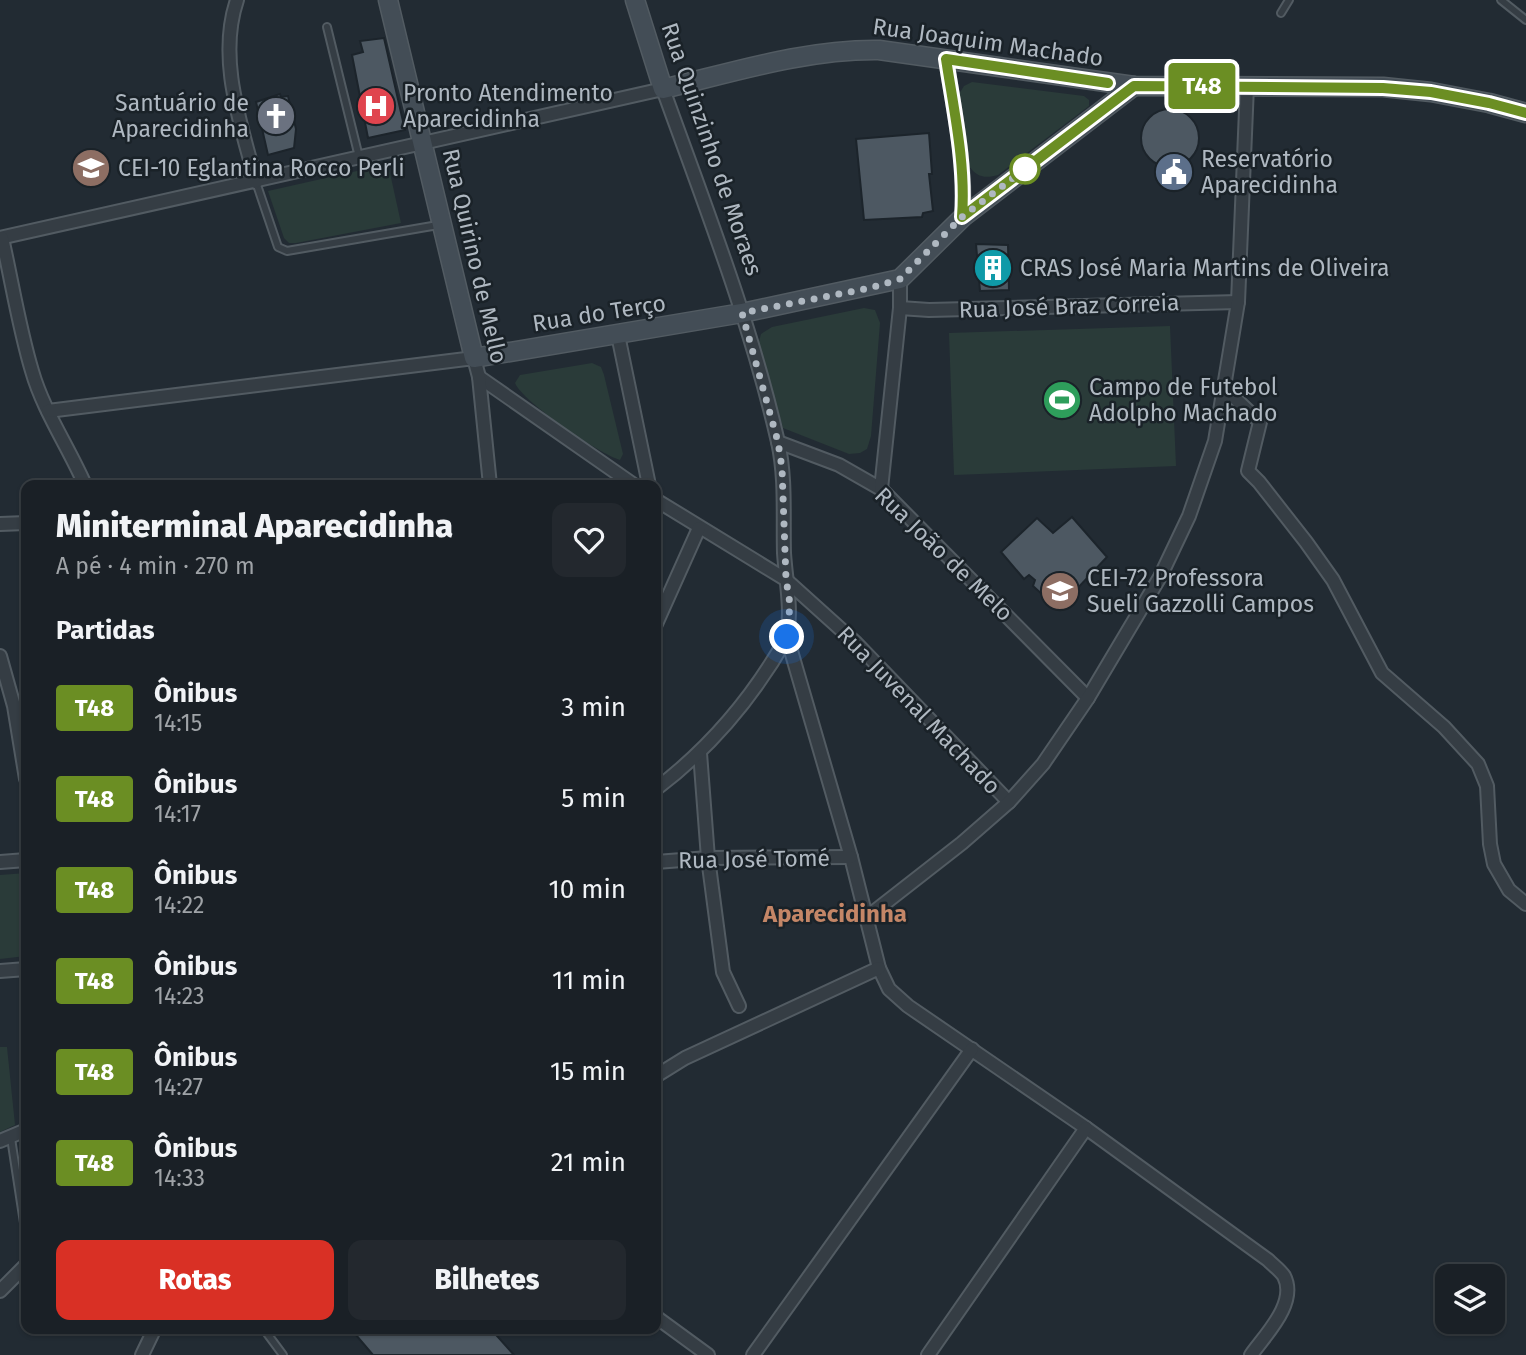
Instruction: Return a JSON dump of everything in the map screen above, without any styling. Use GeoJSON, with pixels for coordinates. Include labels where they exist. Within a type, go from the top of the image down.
{"type":"FeatureCollection","features":[{"type":"Feature","properties":{"kind":"street"},"geometry":{"type":"LineString","coordinates":[[237,0],[229,46],[232,86],[256,181]]}},
{"type":"Feature","properties":{"kind":"street","name":"Rua Quirino de Mello"},"geometry":{"type":"LineString","coordinates":[[388,0],[479,377],[489,480]]}},
{"type":"Feature","properties":{"kind":"street","name":"Rua Quinzinho de Moraes"},"geometry":{"type":"LineString","coordinates":[[635,0],[663,89],[742,313],[778,442],[784,496],[786,579],[790,604],[787,637],[851,857],[878,968],[889,989],[898,998],[1086,1128],[1268,1260],[1284,1276],[1287,1290],[1284,1309],[1251,1355]]}},
{"type":"Feature","properties":{"kind":"street","name":"Rua Joaquim Machado"},"geometry":{"type":"LineString","coordinates":[[1,238],[812,54],[844,49],[879,50],[1134,86],[1395,89],[1489,103],[1526,113]]}},
{"type":"Feature","properties":{"kind":"street"},"geometry":{"type":"LineString","coordinates":[[946,59],[964,201],[962,217]]}},
{"type":"Feature","properties":{"kind":"street"},"geometry":{"type":"LineString","coordinates":[[1081,80],[1095,93],[1098,116]]}},
{"type":"Feature","properties":{"kind":"street","name":"Rua do Terço"},"geometry":{"type":"LineString","coordinates":[[48,411],[474,358],[618,335],[870,288],[900,279],[962,217],[1134,86]]}},
{"type":"Feature","properties":{"kind":"street"},"geometry":{"type":"LineString","coordinates":[[866,918],[962,843],[1009,802],[1043,764],[1088,698],[1160,578],[1189,516],[1215,441],[1238,302],[1247,86]]}},
{"type":"Feature","properties":{"kind":"street"},"geometry":{"type":"LineString","coordinates":[[1,238],[32,373],[83,480]]}},
{"type":"Feature","properties":{"kind":"street"},"geometry":{"type":"LineString","coordinates":[[881,489],[900,308],[900,279]]}},
{"type":"Feature","properties":{"kind":"street","name":"Rua José Braz Correia"},"geometry":{"type":"LineString","coordinates":[[900,308],[929,310],[1238,302]]}},
{"type":"Feature","properties":{"kind":"street"},"geometry":{"type":"LineString","coordinates":[[618,335],[648,480]]}},
{"type":"Feature","properties":{"kind":"street"},"geometry":{"type":"LineString","coordinates":[[479,377],[627,480]]}},
{"type":"Feature","properties":{"kind":"street"},"geometry":{"type":"LineString","coordinates":[[1224,388],[1260,422],[1248,471],[1333,580],[1382,673],[1444,727],[1478,764],[1487,786],[1490,844],[1494,864],[1509,890],[1526,904]]}},
{"type":"Feature","properties":{"kind":"street","name":"Rua João de Melo"},"geometry":{"type":"LineString","coordinates":[[778,442],[839,465],[881,489],[1088,698]]}},
{"type":"Feature","properties":{"kind":"street","name":"Rua Juvenal Machado"},"geometry":{"type":"LineString","coordinates":[[661,503],[786,579],[856,643],[1009,802]]}},
{"type":"Feature","properties":{"kind":"street"},"geometry":{"type":"LineString","coordinates":[[0,524],[21,523]]}},
{"type":"Feature","properties":{"kind":"street"},"geometry":{"type":"LineString","coordinates":[[661,613],[699,528]]}},
{"type":"Feature","properties":{"kind":"street"},"geometry":{"type":"LineString","coordinates":[[661,785],[700,753],[759,683],[787,637]]}},
{"type":"Feature","properties":{"kind":"street"},"geometry":{"type":"LineString","coordinates":[[0,656],[14,706],[21,749]]}},
{"type":"Feature","properties":{"kind":"street"},"geometry":{"type":"LineString","coordinates":[[700,753],[708,858],[723,972],[739,1006]]}},
{"type":"Feature","properties":{"kind":"street","name":"Rua José Tomé"},"geometry":{"type":"LineString","coordinates":[[661,862],[708,858],[851,857]]}},
{"type":"Feature","properties":{"kind":"street"},"geometry":{"type":"LineString","coordinates":[[0,862],[21,860]]}},
{"type":"Feature","properties":{"kind":"street"},"geometry":{"type":"LineString","coordinates":[[661,1073],[685,1058],[878,968]]}},
{"type":"Feature","properties":{"kind":"street"},"geometry":{"type":"LineString","coordinates":[[0,971],[21,969]]}},
{"type":"Feature","properties":{"kind":"street"},"geometry":{"type":"LineString","coordinates":[[753,1355],[972,1049]]}},
{"type":"Feature","properties":{"kind":"street"},"geometry":{"type":"LineString","coordinates":[[928,1355],[1086,1128]]}},
{"type":"Feature","properties":{"kind":"street"},"geometry":{"type":"LineString","coordinates":[[0,1292],[21,1270]]}},
{"type":"Feature","properties":{"kind":"street"},"geometry":{"type":"LineString","coordinates":[[661,1321],[708,1355]]}},
{"type":"Feature","properties":{"kind":"street"},"geometry":{"type":"LineString","coordinates":[[142,1355],[152,1334]]}},
{"type":"Feature","properties":{"kind":"lane"},"geometry":{"type":"LineString","coordinates":[[1280,13],[1289,0]]}},
{"type":"Feature","properties":{"kind":"lane"},"geometry":{"type":"LineString","coordinates":[[1501,0],[1526,20]]}},
{"type":"Feature","properties":{"kind":"lane"},"geometry":{"type":"LineString","coordinates":[[327,27],[360,158]]}},
{"type":"Feature","properties":{"kind":"lane"},"geometry":{"type":"LineString","coordinates":[[256,181],[281,250],[444,225]]}},
{"type":"Feature","properties":{"kind":"lane"},"geometry":{"type":"LineString","coordinates":[[6,1139],[21,1212]]}},
{"type":"Feature","properties":{"kind":"lane"},"geometry":{"type":"LineString","coordinates":[[267,1334],[283,1355]]}},
{"type":"Feature","properties":{"kind":"shaded area"},"geometry":{"type":"Polygon","coordinates":[[[972,82],[1084,96],[1089,100],[1089,106],[998,175],[985,177],[974,172],[968,164],[959,94],[964,86],[972,82]]]}},
{"type":"Feature","properties":{"kind":"shaded area"},"geometry":{"type":"Polygon","coordinates":[[[388,164],[401,223],[296,243],[289,243],[284,238],[268,191],[388,164]]]}},
{"type":"Feature","properties":{"kind":"shaded area"},"geometry":{"type":"Polygon","coordinates":[[[864,308],[875,310],[880,323],[871,436],[867,449],[849,454],[783,428],[758,345],[761,334],[772,327],[864,308]]]}},
{"type":"Feature","properties":{"kind":"shaded area","name":"Campo de Futebol Adolpho Machado"},"geometry":{"type":"Polygon","coordinates":[[[1170,326],[1176,466],[954,475],[949,333],[1170,326]]]}},
{"type":"Feature","properties":{"kind":"shaded area"},"geometry":{"type":"Polygon","coordinates":[[[592,363],[601,367],[604,375],[623,454],[620,460],[563,426],[532,402],[515,383],[520,375],[592,363]]]}},
{"type":"Feature","properties":{"kind":"shaded area"},"geometry":{"type":"Polygon","coordinates":[[[21,873],[21,957],[0,959],[0,875],[21,873]]]}},
{"type":"Feature","properties":{"kind":"shaded area"},"geometry":{"type":"Polygon","coordinates":[[[0,1047],[7,1047],[15,1125],[0,1132],[0,1047]]]}},
{"type":"Feature","properties":{"kind":"building"},"geometry":{"type":"Polygon","coordinates":[[[384,38],[405,130],[368,138],[352,55],[363,52],[360,41],[384,38]]]}},
{"type":"Feature","properties":{"kind":"building","name":"Santuário de Aparecidinha"},"geometry":{"type":"Polygon","coordinates":[[[280,94],[281,97],[288,96],[296,129],[294,148],[268,155],[256,102],[280,94]]]}},
{"type":"Feature","properties":{"kind":"building"},"geometry":{"type":"Polygon","coordinates":[[[1170,109],[1186,114],[1194,122],[1199,138],[1194,154],[1186,162],[1170,167],[1154,162],[1146,154],[1141,138],[1146,122],[1154,114],[1170,109]]]}},
{"type":"Feature","properties":{"kind":"building"},"geometry":{"type":"Polygon","coordinates":[[[929,133],[933,211],[923,213],[922,217],[864,220],[856,139],[929,133]]]}},
{"type":"Feature","properties":{"kind":"building","name":"CRAS José Maria Martins de Oliveira"},"geometry":{"type":"Polygon","coordinates":[[[976,244],[1008,245],[1009,290],[980,291],[976,244]]]}},
{"type":"Feature","properties":{"kind":"building"},"geometry":{"type":"Polygon","coordinates":[[[1072,517],[1107,557],[1058,609],[1033,586],[1035,580],[1029,575],[1024,579],[1001,552],[1037,518],[1053,533],[1072,517]]]}},
{"type":"Feature","properties":{"kind":"building"},"geometry":{"type":"Polygon","coordinates":[[[355,1334],[495,1334],[514,1355],[373,1355],[355,1334]]]}},
{"type":"Feature","properties":{"kind":"bus line","name":"T48"},"geometry":{"type":"LineString","coordinates":[[1108,83],[946,59],[957,131],[964,201],[962,217],[1134,86],[1383,88],[1431,92],[1526,113]]}},
{"type":"Feature","properties":{"kind":"place","name":"Pronto Atendimento Aparecidinha"},"geometry":{"type":"Point","coordinates":[376,106]}},
{"type":"Feature","properties":{"kind":"place","name":"Santuário de Aparecidinha"},"geometry":{"type":"Point","coordinates":[276,116]}},
{"type":"Feature","properties":{"kind":"place","name":"CEI-10 Eglantina Rocco Perli"},"geometry":{"type":"Point","coordinates":[91,168]}},
{"type":"Feature","properties":{"kind":"place","name":"Reservatório Aparecidinha"},"geometry":{"type":"Point","coordinates":[1174,172]}},
{"type":"Feature","properties":{"kind":"place","name":"CRAS José Maria Martins de Oliveira"},"geometry":{"type":"Point","coordinates":[993,268]}},
{"type":"Feature","properties":{"kind":"place","name":"Campo de Futebol Adolpho Machado"},"geometry":{"type":"Point","coordinates":[1062,400]}},
{"type":"Feature","properties":{"kind":"place","name":"CEI-72 Professora Sueli Gazzolli Campos"},"geometry":{"type":"Point","coordinates":[1060,591]}},
{"type":"Feature","properties":{"kind":"district","name":"Aparecidinha"},"geometry":{"type":"Point","coordinates":[835,914]}},
{"type":"Feature","properties":{"kind":"route"},"geometry":{"type":"LineString","coordinates":[[787,637],[790,604],[783,537],[782,468],[778,442],[742,313],[870,288],[900,279],[962,217],[1025,169]]}}]}
